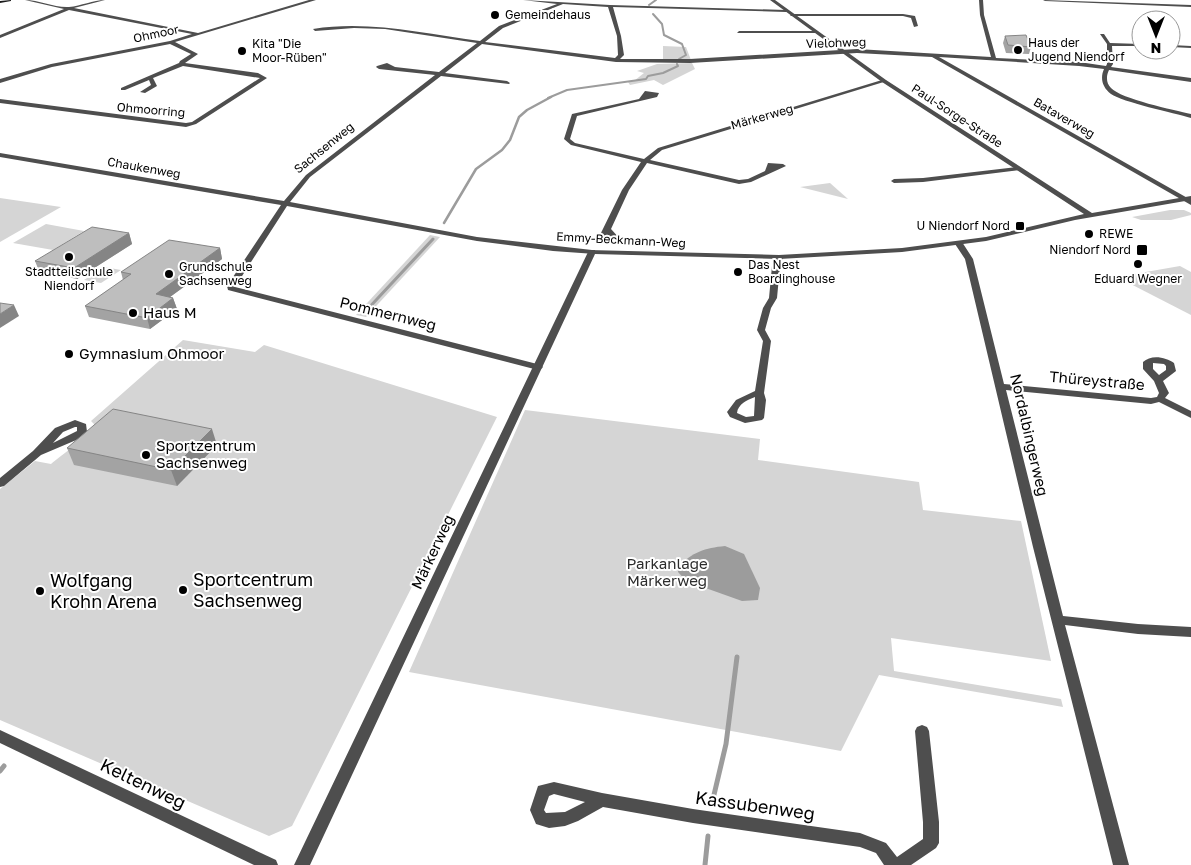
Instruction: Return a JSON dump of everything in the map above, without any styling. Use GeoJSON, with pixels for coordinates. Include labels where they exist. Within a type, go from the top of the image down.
{"type":"FeatureCollection","features":[{"type":"Feature","properties":{"kind":"main road"},"geometry":{"type":"LineString","coordinates":[[0,2],[9,0]]}},
{"type":"Feature","properties":{"kind":"street"},"geometry":{"type":"LineString","coordinates":[[27,0],[198,34]]}},
{"type":"Feature","properties":{"kind":"street"},"geometry":{"type":"LineString","coordinates":[[0,37],[69,8],[103,0]]}},
{"type":"Feature","properties":{"kind":"street","name":"Ohmoor"},"geometry":{"type":"LineString","coordinates":[[0,81],[51,66],[171,42],[314,0]]}},
{"type":"Feature","properties":{"kind":"street"},"geometry":{"type":"LineString","coordinates":[[524,0],[610,6],[786,11]]}},
{"type":"Feature","properties":{"kind":"street","name":"Paul-Sorge-Straße"},"geometry":{"type":"LineString","coordinates":[[772,0],[884,81],[1090,215]]}},
{"type":"Feature","properties":{"kind":"street"},"geometry":{"type":"LineString","coordinates":[[981,0],[982,16],[994,58]]}},
{"type":"Feature","properties":{"kind":"street"},"geometry":{"type":"LineString","coordinates":[[1045,0],[1191,6]]}},
{"type":"Feature","properties":{"kind":"street"},"geometry":{"type":"LineString","coordinates":[[1175,0],[1179,5]]}},
{"type":"Feature","properties":{"kind":"street","name":"Sachsenweg"},"geometry":{"type":"LineString","coordinates":[[231,288],[285,204],[308,176],[501,27],[562,3]]}},
{"type":"Feature","properties":{"kind":"street"},"geometry":{"type":"LineString","coordinates":[[610,6],[614,15],[621,48],[621,55],[616,60]]}},
{"type":"Feature","properties":{"kind":"street"},"geometry":{"type":"LineString","coordinates":[[792,15],[903,15],[913,17],[916,26]]}},
{"type":"Feature","properties":{"kind":"street"},"geometry":{"type":"LineString","coordinates":[[315,30],[375,27],[439,37],[481,41]]}},
{"type":"Feature","properties":{"kind":"street"},"geometry":{"type":"LineString","coordinates":[[739,32],[815,32]]}},
{"type":"Feature","properties":{"kind":"street"},"geometry":{"type":"LineString","coordinates":[[1102,35],[1109,44],[1110,64],[1105,69],[1104,85],[1112,93],[1191,116]]}},
{"type":"Feature","properties":{"kind":"street","name":"Vielohweg"},"geometry":{"type":"LineString","coordinates":[[481,41],[616,60],[693,61],[842,52],[932,55],[1108,67],[1191,80]]}},
{"type":"Feature","properties":{"kind":"street"},"geometry":{"type":"LineString","coordinates":[[171,42],[195,54],[182,62],[182,64]]}},
{"type":"Feature","properties":{"kind":"street"},"geometry":{"type":"LineString","coordinates":[[1109,44],[1131,45]]}},
{"type":"Feature","properties":{"kind":"street","name":"Bataverweg"},"geometry":{"type":"LineString","coordinates":[[932,55],[1189,200]]}},
{"type":"Feature","properties":{"kind":"street","name":"Ohmoorring"},"geometry":{"type":"LineString","coordinates":[[0,101],[186,125],[209,114],[264,78],[258,75],[182,64],[151,80],[138,82],[123,89]]}},
{"type":"Feature","properties":{"kind":"street"},"geometry":{"type":"LineString","coordinates":[[394,68],[507,83]]}},
{"type":"Feature","properties":{"kind":"street"},"geometry":{"type":"LineString","coordinates":[[0,77],[8,78]]}},
{"type":"Feature","properties":{"kind":"street","name":"Ohmoorring"},"geometry":{"type":"LineString","coordinates":[[143,92],[154,86],[151,80]]}},
{"type":"Feature","properties":{"kind":"street","name":"Märkerweg"},"geometry":{"type":"LineString","coordinates":[[607,229],[635,174],[645,160],[653,153],[668,146],[884,81]]}},
{"type":"Feature","properties":{"kind":"street"},"geometry":{"type":"LineString","coordinates":[[641,100],[574,115],[567,139],[573,144],[739,182],[749,182],[768,172]]}},
{"type":"Feature","properties":{"kind":"street","name":"Chaukenweg"},"geometry":{"type":"LineString","coordinates":[[0,155],[285,204]]}},
{"type":"Feature","properties":{"kind":"street"},"geometry":{"type":"LineString","coordinates":[[894,181],[923,180],[1017,169]]}},
{"type":"Feature","properties":{"kind":"street"},"geometry":{"type":"LineString","coordinates":[[959,244],[1090,215],[1189,200]]}},
{"type":"Feature","properties":{"kind":"street","name":"Emmy-Beckmann-Weg"},"geometry":{"type":"LineString","coordinates":[[285,204],[443,234],[508,244],[592,252],[779,257],[868,253],[959,244]]}},
{"type":"Feature","properties":{"kind":"street","name":"Nordalbingerweg"},"geometry":{"type":"LineString","coordinates":[[959,244],[969,259],[1121,865]]}},
{"type":"Feature","properties":{"kind":"street","name":"Märkerweg"},"geometry":{"type":"LineString","coordinates":[[302,865],[592,252]]}},
{"type":"Feature","properties":{"kind":"street"},"geometry":{"type":"LineString","coordinates":[[759,393],[766,341],[762,330],[767,308],[774,298],[776,266],[779,257]]}},
{"type":"Feature","properties":{"kind":"street","name":"Pommernweg"},"geometry":{"type":"LineString","coordinates":[[231,288],[538,367]]}},
{"type":"Feature","properties":{"kind":"street","name":"Thüreystraße"},"geometry":{"type":"LineString","coordinates":[[1158,380],[1164,393],[1160,399]]}},
{"type":"Feature","properties":{"kind":"street","name":"Thüreystraße"},"geometry":{"type":"LineString","coordinates":[[1002,387],[1138,400],[1160,399],[1191,415]]}},
{"type":"Feature","properties":{"kind":"street"},"geometry":{"type":"LineString","coordinates":[[0,484],[37,453]]}},
{"type":"Feature","properties":{"kind":"street"},"geometry":{"type":"LineString","coordinates":[[1059,620],[1138,629],[1191,632]]}},
{"type":"Feature","properties":{"kind":"street"},"geometry":{"type":"LineString","coordinates":[[898,865],[932,843],[922,731]]}},
{"type":"Feature","properties":{"kind":"street","name":"Keltenweg"},"geometry":{"type":"LineString","coordinates":[[0,736],[270,865]]}},
{"type":"Feature","properties":{"kind":"street","name":"Kassubenweg"},"geometry":{"type":"LineString","coordinates":[[602,800],[693,816],[860,840],[881,848],[893,865]]}},
{"type":"Feature","properties":{"kind":"green space"},"geometry":{"type":"Polygon","coordinates":[[[663,46],[686,47],[691,60],[663,60],[663,46]]]}},
{"type":"Feature","properties":{"kind":"green space"},"geometry":{"type":"Polygon","coordinates":[[[692,63],[695,69],[663,85],[654,80],[630,85],[628,82],[634,81],[644,73],[637,71],[657,64],[692,63]]]}},
{"type":"Feature","properties":{"kind":"green space"},"geometry":{"type":"Polygon","coordinates":[[[830,183],[848,199],[800,187],[830,183]]]}},
{"type":"Feature","properties":{"kind":"green space"},"geometry":{"type":"Polygon","coordinates":[[[0,198],[61,207],[0,242],[0,198]]]}},
{"type":"Feature","properties":{"kind":"green space"},"geometry":{"type":"Polygon","coordinates":[[[1170,210],[1184,210],[1191,213],[1191,215],[1171,220],[1141,220],[1132,217],[1170,210]]]}},
{"type":"Feature","properties":{"kind":"green space"},"geometry":{"type":"Polygon","coordinates":[[[46,224],[84,231],[53,250],[13,243],[46,224]]]}},
{"type":"Feature","properties":{"kind":"green space"},"geometry":{"type":"Polygon","coordinates":[[[430,235],[440,237],[366,317],[356,315],[430,235]]]}},
{"type":"Feature","properties":{"kind":"green space"},"geometry":{"type":"Polygon","coordinates":[[[1180,266],[1191,272],[1191,315],[1117,277],[1180,266]]]}},
{"type":"Feature","properties":{"kind":"green space"},"geometry":{"type":"Polygon","coordinates":[[[104,267],[121,270],[101,283],[84,280],[104,267]]]}},
{"type":"Feature","properties":{"kind":"green space","name":"Sportcentrum Sachsenweg"},"geometry":{"type":"Polygon","coordinates":[[[183,340],[255,352],[264,345],[497,417],[292,826],[269,836],[0,720],[0,489],[35,461],[51,464],[76,445],[92,429],[94,424],[91,421],[183,340]]]}},
{"type":"Feature","properties":{"kind":"green space","name":"Parkanlage Märkerweg"},"geometry":{"type":"Polygon","coordinates":[[[525,410],[760,439],[758,460],[919,482],[923,510],[1021,521],[1051,661],[891,638],[894,671],[1061,699],[1063,707],[879,675],[841,751],[409,672],[525,410]]]}},
{"type":"Feature","properties":{"kind":"shaded area"},"geometry":{"type":"Polygon","coordinates":[[[725,546],[744,554],[760,588],[758,600],[742,601],[686,581],[678,572],[678,567],[694,554],[711,548],[725,546]]]}},
{"type":"Feature","properties":{"kind":"building"},"geometry":{"type":"Polygon","coordinates":[[[1026,35],[1031,47],[1008,45],[1005,36],[1026,35]]]}},
{"type":"Feature","properties":{"kind":"building"},"geometry":{"type":"Polygon","coordinates":[[[92,227],[129,233],[74,268],[35,261],[92,227]]]}},
{"type":"Feature","properties":{"kind":"building"},"geometry":{"type":"Polygon","coordinates":[[[169,240],[220,248],[156,294],[173,298],[147,318],[85,306],[131,274],[121,272],[169,240]]]}},
{"type":"Feature","properties":{"kind":"building"},"geometry":{"type":"Polygon","coordinates":[[[0,303],[14,305],[0,314],[0,303]]]}},
{"type":"Feature","properties":{"kind":"building"},"geometry":{"type":"Polygon","coordinates":[[[113,409],[212,429],[171,470],[67,448],[113,409]]]}},
{"type":"Feature","properties":{"kind":"waterway"},"geometry":{"type":"LineString","coordinates":[[649,5],[656,0]]}},
{"type":"Feature","properties":{"kind":"waterway"},"geometry":{"type":"LineString","coordinates":[[653,14],[662,24],[664,35],[682,44],[686,55],[679,59]]}},
{"type":"Feature","properties":{"kind":"waterway"},"geometry":{"type":"LineString","coordinates":[[548,98],[567,90],[646,79],[648,76],[663,73],[678,66],[677,64]]}},
{"type":"Feature","properties":{"kind":"waterway"},"geometry":{"type":"LineString","coordinates":[[444,223],[476,169],[502,150],[510,140],[519,117],[527,110],[551,97]]}},
{"type":"Feature","properties":{"kind":"waterway"},"geometry":{"type":"LineString","coordinates":[[364,313],[433,239]]}},
{"type":"Feature","properties":{"kind":"waterway"},"geometry":{"type":"LineString","coordinates":[[713,799],[726,744],[737,657]]}},
{"type":"Feature","properties":{"kind":"waterway"},"geometry":{"type":"LineString","coordinates":[[0,771],[4,766]]}},
{"type":"Feature","properties":{"kind":"waterway"},"geometry":{"type":"LineString","coordinates":[[705,865],[708,836]]}},
{"type":"Feature","properties":{"kind":"place","name":"Gemeindehaus"},"geometry":{"type":"Point","coordinates":[495,15]}},
{"type":"Feature","properties":{"kind":"place","name":"Haus der Jugend Niendorf"},"geometry":{"type":"Point","coordinates":[1018,50]}},
{"type":"Feature","properties":{"kind":"place","name":"Kita \"Die Moor-Rüben\""},"geometry":{"type":"Point","coordinates":[242,51]}},
{"type":"Feature","properties":{"kind":"place","name":"U Niendorf Nord"},"geometry":{"type":"Point","coordinates":[1020,226]}},
{"type":"Feature","properties":{"kind":"place","name":"REWE"},"geometry":{"type":"Point","coordinates":[1089,234]}},
{"type":"Feature","properties":{"kind":"place","name":"Niendorf Nord"},"geometry":{"type":"Point","coordinates":[1142,250]}},
{"type":"Feature","properties":{"kind":"place","name":"Stadtteilschule Niendorf"},"geometry":{"type":"Point","coordinates":[69,257]}},
{"type":"Feature","properties":{"kind":"place","name":"Eduard Wegner"},"geometry":{"type":"Point","coordinates":[1138,264]}},
{"type":"Feature","properties":{"kind":"place","name":"Das Nest Boardinghouse"},"geometry":{"type":"Point","coordinates":[738,272]}},
{"type":"Feature","properties":{"kind":"place","name":"Grundschule Sachsenweg"},"geometry":{"type":"Point","coordinates":[169,274]}},
{"type":"Feature","properties":{"kind":"place","name":"Haus M"},"geometry":{"type":"Point","coordinates":[133,313]}},
{"type":"Feature","properties":{"kind":"place","name":"Gymnasium Ohmoor"},"geometry":{"type":"Point","coordinates":[69,354]}},
{"type":"Feature","properties":{"kind":"place","name":"Sportzentrum Sachsenweg"},"geometry":{"type":"Point","coordinates":[146,455]}},
{"type":"Feature","properties":{"kind":"place","name":"Sportcentrum Sachsenweg"},"geometry":{"type":"Point","coordinates":[183,590]}},
{"type":"Feature","properties":{"kind":"place","name":"Wolfgang Krohn Arena"},"geometry":{"type":"Point","coordinates":[40,591]}}]}
